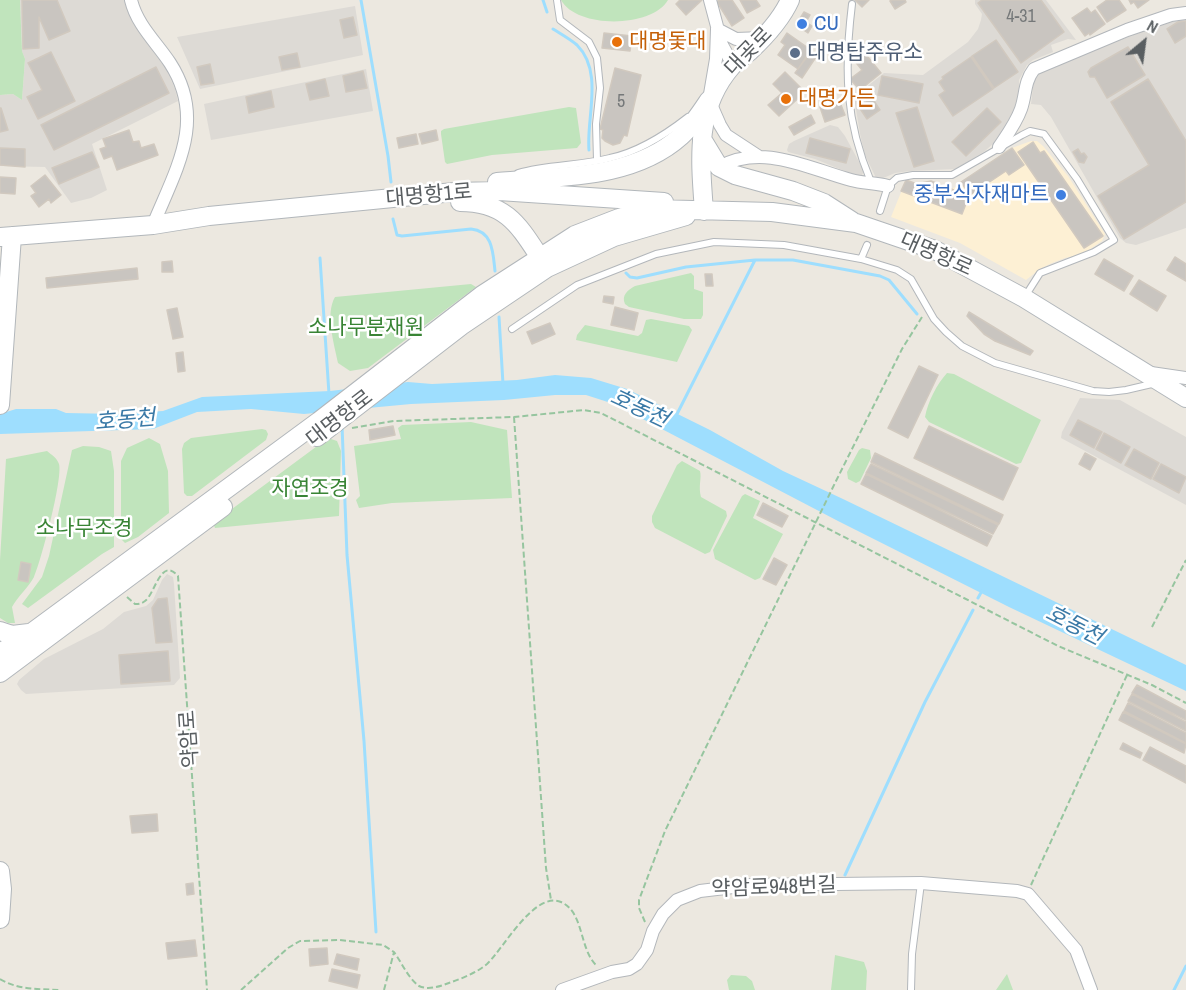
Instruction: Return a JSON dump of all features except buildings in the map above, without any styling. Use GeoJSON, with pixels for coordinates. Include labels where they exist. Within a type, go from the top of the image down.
{"type":"FeatureCollection","features":[{"type":"Feature","properties":{"kind":"street"},"geometry":{"type":"LineString","coordinates":[[131,0],[136,16],[181,83],[188,109],[186,141],[153,225]]}},
{"type":"Feature","properties":{"kind":"street"},"geometry":{"type":"LineString","coordinates":[[710,0],[722,45],[733,65]]}},
{"type":"Feature","properties":{"kind":"street","name":"대곶로"},"geometry":{"type":"LineString","coordinates":[[704,211],[701,137],[710,100],[733,65],[763,38],[785,11],[790,0]]}},
{"type":"Feature","properties":{"kind":"street"},"geometry":{"type":"LineString","coordinates":[[999,147],[1018,116],[1022,107],[1026,82],[1034,69],[1127,30],[1171,15],[1186,13]]}},
{"type":"Feature","properties":{"kind":"street"},"geometry":{"type":"LineString","coordinates":[[717,29],[736,39],[763,38]]}},
{"type":"Feature","properties":{"kind":"street"},"geometry":{"type":"LineString","coordinates":[[717,29],[716,59],[710,100],[715,116],[726,135],[759,156]]}},
{"type":"Feature","properties":{"kind":"street"},"geometry":{"type":"LineString","coordinates":[[454,192],[487,183],[596,173],[629,166],[656,154],[681,136],[710,100]]}},
{"type":"Feature","properties":{"kind":"street"},"geometry":{"type":"LineString","coordinates":[[701,137],[719,167],[735,175],[793,191],[824,203],[856,223]]}},
{"type":"Feature","properties":{"kind":"street"},"geometry":{"type":"LineString","coordinates":[[719,167],[730,160],[759,156],[811,166],[854,181],[888,186]]}},
{"type":"Feature","properties":{"kind":"street","name":"대명항1로"},"geometry":{"type":"LineString","coordinates":[[153,225],[209,216],[454,192],[499,191],[681,203],[704,211]]}},
{"type":"Feature","properties":{"kind":"street","name":"대명항1로"},"geometry":{"type":"LineString","coordinates":[[6,236],[153,225],[210,225],[439,202],[478,203],[502,211],[520,229],[543,262]]}},
{"type":"Feature","properties":{"kind":"street","name":"대명항로"},"geometry":{"type":"LineString","coordinates":[[0,653],[31,633],[318,421],[482,295],[543,262],[614,237],[704,211],[772,212],[856,223],[935,250],[1024,298],[1186,398]]}},
{"type":"Feature","properties":{"kind":"street"},"geometry":{"type":"LineString","coordinates":[[0,405],[6,236]]}},
{"type":"Feature","properties":{"kind":"street","name":"대명항로"},"geometry":{"type":"LineString","coordinates":[[0,673],[118,585],[345,425],[401,372],[543,262]]}},
{"type":"Feature","properties":{"kind":"street","name":"대명항로"},"geometry":{"type":"LineString","coordinates":[[1143,372],[1186,378]]}},
{"type":"Feature","properties":{"kind":"street"},"geometry":{"type":"LineString","coordinates":[[0,631],[12,635],[31,633]]}},
{"type":"Feature","properties":{"kind":"street"},"geometry":{"type":"LineString","coordinates":[[0,871],[0,919]]}},
{"type":"Feature","properties":{"kind":"street","name":"약암로948번길"},"geometry":{"type":"LineString","coordinates":[[562,990],[612,972],[629,969],[637,964],[647,951],[653,931],[669,906],[685,896],[700,891],[750,885],[921,883],[1017,891],[1028,894]]}},
{"type":"Feature","properties":{"kind":"street"},"geometry":{"type":"LineString","coordinates":[[1028,894],[1076,950],[1091,990]]}},
{"type":"Feature","properties":{"kind":"lane"},"geometry":{"type":"LineString","coordinates":[[558,0],[560,20],[589,42],[597,58],[600,88],[596,124],[597,160]]}},
{"type":"Feature","properties":{"kind":"lane"},"geometry":{"type":"LineString","coordinates":[[852,4],[847,64],[852,118],[856,142],[871,182]]}},
{"type":"Feature","properties":{"kind":"lane"},"geometry":{"type":"LineString","coordinates":[[487,183],[526,170],[610,159],[672,129],[710,100]]}},
{"type":"Feature","properties":{"kind":"lane"},"geometry":{"type":"LineString","coordinates":[[880,211],[888,186],[897,178],[952,175],[1030,131],[1044,134],[1077,178],[1114,240],[1088,255],[1040,273],[1024,298]]}},
{"type":"Feature","properties":{"kind":"lane"},"geometry":{"type":"LineString","coordinates":[[512,329],[577,285],[656,254],[714,242],[784,244],[861,259],[897,270],[910,279],[934,319],[962,345],[995,363],[1093,391],[1126,390],[1160,382]]}},
{"type":"Feature","properties":{"kind":"lane"},"geometry":{"type":"LineString","coordinates":[[861,259],[867,245]]}},
{"type":"Feature","properties":{"kind":"lane"},"geometry":{"type":"LineString","coordinates":[[911,990],[912,954],[921,883]]}},
{"type":"Feature","properties":{"kind":"path"},"geometry":{"type":"LineString","coordinates":[[653,931],[640,914],[639,900],[665,831],[902,349],[928,309]]}},
{"type":"Feature","properties":{"kind":"path"},"geometry":{"type":"LineString","coordinates":[[345,425],[513,417],[584,410],[601,413],[1058,646],[1152,685],[1186,703]]}},
{"type":"Feature","properties":{"kind":"path"},"geometry":{"type":"LineString","coordinates":[[513,417],[550,900]]}},
{"type":"Feature","properties":{"kind":"path"},"geometry":{"type":"LineString","coordinates":[[1152,627],[1186,560]]}},
{"type":"Feature","properties":{"kind":"path","name":"약암로"},"geometry":{"type":"LineString","coordinates":[[118,585],[130,601],[140,604],[149,596],[163,573],[168,570],[174,571],[178,576],[207,990]]}},
{"type":"Feature","properties":{"kind":"path"},"geometry":{"type":"LineString","coordinates":[[1028,894],[1127,675]]}},
{"type":"Feature","properties":{"kind":"path"},"geometry":{"type":"LineString","coordinates":[[241,990],[288,948],[300,941],[340,940],[383,945],[394,952],[412,980],[418,985],[430,988],[439,987],[481,969],[502,948],[527,916],[550,900],[559,901],[570,908],[588,955],[598,966],[612,972]]}},
{"type":"Feature","properties":{"kind":"path"},"geometry":{"type":"LineString","coordinates":[[384,990],[394,952]]}},
{"type":"Feature","properties":{"kind":"path"},"geometry":{"type":"LineString","coordinates":[[0,979],[7,984],[23,988],[60,990]]}},
{"type":"Feature","properties":{"kind":"shaded area"},"geometry":{"type":"Polygon","coordinates":[[[20,0],[127,0],[163,62],[175,89],[178,101],[92,144],[107,190],[91,198],[71,203],[45,167],[0,166],[0,95],[13,94],[22,100],[25,59],[22,51],[20,0]]]}},
{"type":"Feature","properties":{"kind":"shaded area"},"geometry":{"type":"Polygon","coordinates":[[[975,0],[1046,0],[1076,40],[1068,39],[1051,45],[1053,52],[1027,65],[1019,80],[1019,102],[997,140],[985,151],[956,169],[910,171],[895,173],[881,179],[876,178],[865,155],[854,97],[884,73],[923,75],[968,42],[978,29],[982,14],[975,0]]]}},
{"type":"Feature","properties":{"kind":"shaded area"},"geometry":{"type":"Polygon","coordinates":[[[355,6],[363,55],[200,89],[177,37],[355,6]]]}},
{"type":"Feature","properties":{"kind":"shaded area"},"geometry":{"type":"Polygon","coordinates":[[[1186,19],[1186,228],[1136,245],[1126,243],[1120,238],[1051,117],[1041,105],[1031,104],[1034,78],[1037,74],[1063,61],[1144,31],[1186,19]]]}},
{"type":"Feature","properties":{"kind":"shaded area"},"geometry":{"type":"Polygon","coordinates":[[[366,69],[373,111],[211,140],[204,104],[366,69]]]}},
{"type":"Feature","properties":{"kind":"shaded area"},"geometry":{"type":"Polygon","coordinates":[[[830,125],[838,127],[845,136],[864,171],[862,175],[854,175],[815,159],[788,152],[789,144],[830,125]]]}},
{"type":"Feature","properties":{"kind":"shaded area"},"geometry":{"type":"Polygon","coordinates":[[[1037,141],[1043,146],[1068,176],[1105,234],[1102,241],[1083,254],[1052,263],[1026,280],[960,243],[891,217],[906,180],[917,184],[931,181],[952,189],[1012,148],[1037,141]]]}},
{"type":"Feature","properties":{"kind":"shaded area"},"geometry":{"type":"Polygon","coordinates":[[[1080,398],[1120,400],[1186,437],[1186,505],[1061,438],[1080,398]]]}},
{"type":"Feature","properties":{"kind":"shaded area"},"geometry":{"type":"Polygon","coordinates":[[[167,574],[173,577],[174,584],[180,678],[174,685],[26,694],[21,690],[17,684],[19,680],[44,659],[103,629],[124,612],[146,606],[153,600],[167,574]]]}},
{"type":"Feature","properties":{"kind":"green space"},"geometry":{"type":"Polygon","coordinates":[[[0,0],[20,0],[22,51],[25,59],[22,100],[13,94],[0,95],[0,0]]]}},
{"type":"Feature","properties":{"kind":"green space"},"geometry":{"type":"Polygon","coordinates":[[[561,0],[668,0],[647,16],[614,21],[582,16],[561,0]]]}},
{"type":"Feature","properties":{"kind":"green space"},"geometry":{"type":"Polygon","coordinates":[[[569,107],[576,108],[581,143],[577,148],[492,155],[447,164],[445,162],[441,134],[444,129],[569,107]]]}},
{"type":"Feature","properties":{"kind":"green space"},"geometry":{"type":"Polygon","coordinates":[[[691,273],[694,276],[694,289],[703,292],[701,319],[684,319],[629,307],[625,304],[625,295],[635,286],[691,273]]]}},
{"type":"Feature","properties":{"kind":"green space","name":"소나무분재원"},"geometry":{"type":"Polygon","coordinates":[[[471,284],[476,287],[368,368],[350,371],[338,363],[330,320],[335,297],[471,284]]]}},
{"type":"Feature","properties":{"kind":"green space"},"geometry":{"type":"Polygon","coordinates":[[[646,320],[689,326],[692,330],[677,362],[576,340],[585,325],[638,336],[642,333],[646,320]]]}},
{"type":"Feature","properties":{"kind":"green space"},"geometry":{"type":"Polygon","coordinates":[[[947,373],[954,374],[1041,420],[1021,463],[1016,464],[929,422],[925,417],[928,405],[936,388],[947,373]]]}},
{"type":"Feature","properties":{"kind":"green space"},"geometry":{"type":"Polygon","coordinates":[[[471,422],[507,430],[512,498],[392,503],[359,508],[356,500],[360,496],[354,446],[401,439],[398,428],[402,425],[471,422]]]}},
{"type":"Feature","properties":{"kind":"green space"},"geometry":{"type":"Polygon","coordinates":[[[262,429],[268,434],[266,440],[192,496],[184,493],[182,449],[184,443],[191,438],[262,429]]]}},
{"type":"Feature","properties":{"kind":"green space","name":"소나무조경"},"geometry":{"type":"Polygon","coordinates":[[[149,438],[160,444],[168,471],[169,513],[138,537],[125,543],[121,539],[121,461],[127,448],[149,438]]]}},
{"type":"Feature","properties":{"kind":"green space","name":"자연조경"},"geometry":{"type":"Polygon","coordinates":[[[331,439],[337,441],[341,451],[339,516],[215,528],[213,523],[324,441],[331,439]]]}},
{"type":"Feature","properties":{"kind":"green space","name":"소나무조경"},"geometry":{"type":"Polygon","coordinates":[[[83,446],[99,447],[111,451],[114,471],[114,547],[28,608],[22,604],[42,577],[49,556],[72,450],[83,446]]]}},
{"type":"Feature","properties":{"kind":"green space"},"geometry":{"type":"Polygon","coordinates":[[[862,448],[870,450],[871,458],[860,481],[856,483],[848,479],[847,472],[862,448]]]}},
{"type":"Feature","properties":{"kind":"green space","name":"소나무조경"},"geometry":{"type":"Polygon","coordinates":[[[47,451],[56,458],[59,464],[58,486],[51,520],[34,577],[12,607],[15,623],[8,623],[0,618],[0,560],[6,459],[47,451]]]}},
{"type":"Feature","properties":{"kind":"green space"},"geometry":{"type":"Polygon","coordinates":[[[682,461],[700,471],[701,497],[726,511],[727,516],[710,552],[705,554],[655,528],[652,522],[652,516],[677,465],[682,461]]]}},
{"type":"Feature","properties":{"kind":"green space"},"geometry":{"type":"Polygon","coordinates":[[[745,494],[760,501],[753,518],[783,534],[760,578],[755,580],[715,559],[713,550],[745,494]]]}},
{"type":"Feature","properties":{"kind":"green space"},"geometry":{"type":"Polygon","coordinates":[[[835,955],[864,962],[867,971],[866,990],[831,990],[835,955]]]}},
{"type":"Feature","properties":{"kind":"green space"},"geometry":{"type":"Polygon","coordinates":[[[1007,974],[1013,990],[996,990],[1007,974]]]}},
{"type":"Feature","properties":{"kind":"green space"},"geometry":{"type":"Polygon","coordinates":[[[731,975],[746,976],[752,981],[755,990],[729,990],[727,980],[731,975]]]}},
{"type":"Feature","properties":{"kind":"water","name":"호동천"},"geometry":{"type":"Polygon","coordinates":[[[555,375],[591,378],[627,389],[710,430],[783,471],[1186,665],[1186,691],[1009,607],[614,404],[586,395],[411,404],[304,414],[251,409],[197,412],[153,429],[0,434],[0,414],[16,409],[56,409],[66,413],[117,414],[163,411],[202,397],[330,391],[408,382],[432,384],[517,380],[555,375]]]}},
{"type":"Feature","properties":{"kind":"waterway"},"geometry":{"type":"LineString","coordinates":[[361,0],[391,182]]}},
{"type":"Feature","properties":{"kind":"waterway"},"geometry":{"type":"LineString","coordinates":[[543,0],[547,12]]}},
{"type":"Feature","properties":{"kind":"waterway"},"geometry":{"type":"LineString","coordinates":[[553,29],[577,45],[590,68],[592,96],[589,150]]}},
{"type":"Feature","properties":{"kind":"waterway"},"geometry":{"type":"LineString","coordinates":[[393,219],[397,235],[402,236],[471,229],[484,234],[488,238],[494,257],[495,271]]}},
{"type":"Feature","properties":{"kind":"waterway"},"geometry":{"type":"LineString","coordinates":[[320,258],[329,394]]}},
{"type":"Feature","properties":{"kind":"waterway"},"geometry":{"type":"LineString","coordinates":[[626,273],[630,277],[637,278],[686,267],[755,260]]}},
{"type":"Feature","properties":{"kind":"waterway","name":"호동천"},"geometry":{"type":"LineString","coordinates":[[676,416],[755,260],[793,260],[880,276],[889,280],[917,314]]}},
{"type":"Feature","properties":{"kind":"waterway"},"geometry":{"type":"LineString","coordinates":[[499,317],[503,384]]}},
{"type":"Feature","properties":{"kind":"waterway"},"geometry":{"type":"LineString","coordinates":[[342,425],[347,555],[364,741],[376,932]]}},
{"type":"Feature","properties":{"kind":"waterway"},"geometry":{"type":"LineString","coordinates":[[978,598],[983,589]]}},
{"type":"Feature","properties":{"kind":"waterway"},"geometry":{"type":"LineString","coordinates":[[845,875],[925,702],[973,610]]}},
{"type":"Feature","properties":{"kind":"waterway"},"geometry":{"type":"LineString","coordinates":[[1174,990],[1186,966]]}},
{"type":"Feature","properties":{"kind":"place","name":"CU"},"geometry":{"type":"Point","coordinates":[802,24]}},
{"type":"Feature","properties":{"kind":"place","name":"대명돛대"},"geometry":{"type":"Point","coordinates":[617,42]}},
{"type":"Feature","properties":{"kind":"place","name":"대명탑주유소"},"geometry":{"type":"Point","coordinates":[795,53]}},
{"type":"Feature","properties":{"kind":"place","name":"대명가든"},"geometry":{"type":"Point","coordinates":[786,99]}},
{"type":"Feature","properties":{"kind":"place","name":"중부식자재마트"},"geometry":{"type":"Point","coordinates":[1061,195]}}]}
